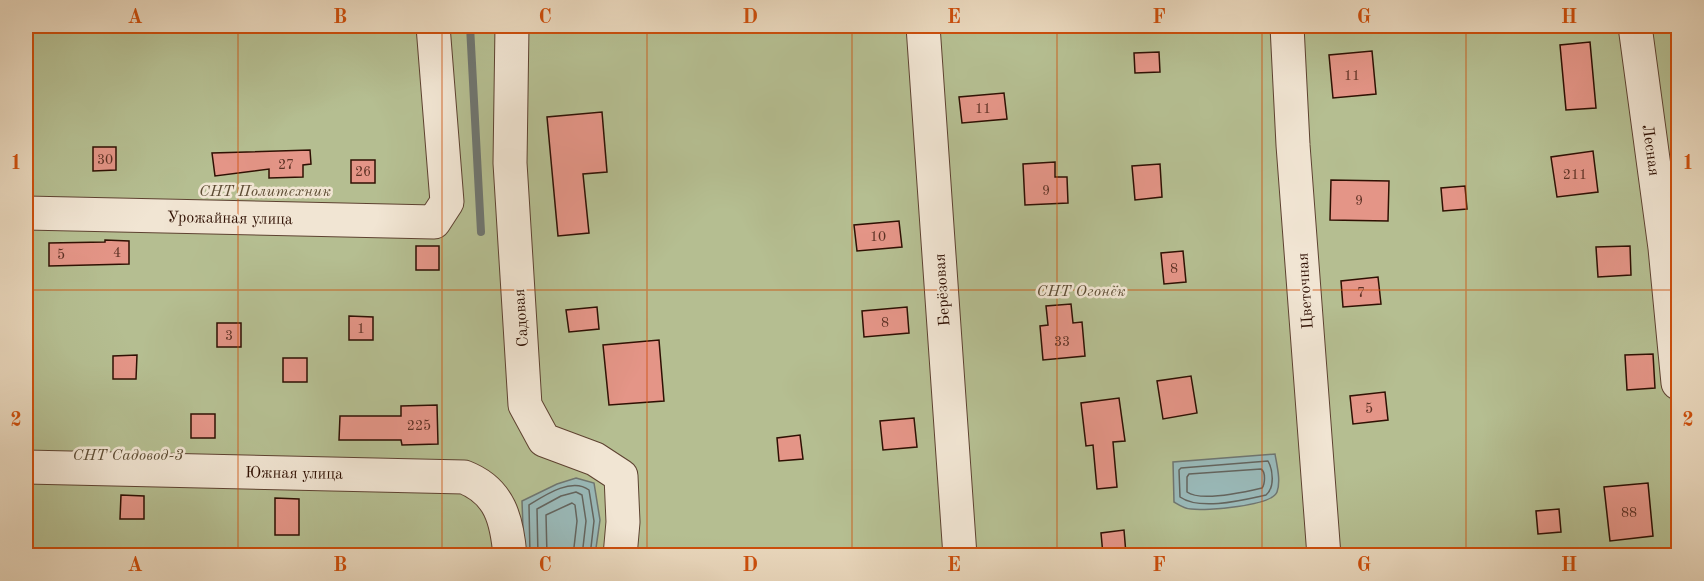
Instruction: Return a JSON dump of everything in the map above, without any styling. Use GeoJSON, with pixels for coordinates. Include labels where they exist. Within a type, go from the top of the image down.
{"type":"FeatureCollection","features":[{"type":"Feature","properties":{"kind":"lane","name":"Урожайная улица"},"geometry":{"type":"LineString","coordinates":[[26,213],[434,222],[447,202],[433,26]]}},
{"type":"Feature","properties":{"kind":"lane","name":"Садовая"},"geometry":{"type":"LineString","coordinates":[[513,26],[510,163],[525,405],[544,440],[595,459],[621,476],[623,522],[620,555]]}},
{"type":"Feature","properties":{"kind":"lane","name":"Берёзовая"},"geometry":{"type":"LineString","coordinates":[[923,26],[960,555]]}},
{"type":"Feature","properties":{"kind":"lane","name":"Цветочная"},"geometry":{"type":"LineString","coordinates":[[1287,26],[1293,145],[1324,555]]}},
{"type":"Feature","properties":{"kind":"lane","name":"Лесная"},"geometry":{"type":"LineString","coordinates":[[1635,26],[1665,248],[1678,383]]}},
{"type":"Feature","properties":{"kind":"lane","name":"Южная улица"},"geometry":{"type":"LineString","coordinates":[[26,467],[464,477],[477,482],[500,508],[508,529],[510,555]]}},
{"type":"Feature","properties":{"kind":"green space","name":"СНТ Огонёк"},"geometry":{"type":"Polygon","coordinates":[[[26,26],[1678,26],[1678,555],[26,555],[26,26]]]}},
{"type":"Feature","properties":{"kind":"water"},"geometry":{"type":"Polygon","coordinates":[[[1275,454],[1279,483],[1277,492],[1264,501],[1210,509],[1189,509],[1174,502],[1173,462],[1275,454]]]}},
{"type":"Feature","properties":{"kind":"water"},"geometry":{"type":"Polygon","coordinates":[[[576,478],[594,483],[600,520],[595,555],[524,555],[522,501],[557,484],[576,478]]]}},
{"type":"Feature","properties":{"kind":"building"},"geometry":{"type":"Polygon","coordinates":[[[1590,42],[1596,108],[1566,110],[1560,45],[1590,42]]]}},
{"type":"Feature","properties":{"kind":"building"},"geometry":{"type":"Polygon","coordinates":[[[1372,51],[1376,94],[1333,98],[1329,55],[1372,51]]]}},
{"type":"Feature","properties":{"kind":"building"},"geometry":{"type":"Polygon","coordinates":[[[1159,52],[1160,72],[1135,73],[1134,53],[1159,52]]]}},
{"type":"Feature","properties":{"kind":"building"},"geometry":{"type":"Polygon","coordinates":[[[1004,93],[1007,119],[962,123],[959,97],[1004,93]]]}},
{"type":"Feature","properties":{"kind":"building"},"geometry":{"type":"Polygon","coordinates":[[[602,112],[607,172],[583,174],[589,233],[558,236],[547,117],[602,112]]]}},
{"type":"Feature","properties":{"kind":"building"},"geometry":{"type":"Polygon","coordinates":[[[93,147],[116,147],[116,170],[93,171],[93,147]]]}},
{"type":"Feature","properties":{"kind":"building"},"geometry":{"type":"Polygon","coordinates":[[[310,150],[311,164],[303,165],[303,177],[269,178],[269,169],[215,176],[212,153],[310,150]]]}},
{"type":"Feature","properties":{"kind":"building"},"geometry":{"type":"Polygon","coordinates":[[[1593,151],[1598,192],[1557,197],[1551,157],[1593,151]]]}},
{"type":"Feature","properties":{"kind":"building"},"geometry":{"type":"Polygon","coordinates":[[[351,160],[375,160],[375,183],[351,183],[351,160]]]}},
{"type":"Feature","properties":{"kind":"building"},"geometry":{"type":"Polygon","coordinates":[[[1055,162],[1055,177],[1067,177],[1068,203],[1025,205],[1023,164],[1055,162]]]}},
{"type":"Feature","properties":{"kind":"building"},"geometry":{"type":"Polygon","coordinates":[[[1160,164],[1162,197],[1135,200],[1132,166],[1160,164]]]}},
{"type":"Feature","properties":{"kind":"building"},"geometry":{"type":"Polygon","coordinates":[[[1331,180],[1389,181],[1388,221],[1330,220],[1331,180]]]}},
{"type":"Feature","properties":{"kind":"building"},"geometry":{"type":"Polygon","coordinates":[[[1465,186],[1467,209],[1443,211],[1441,188],[1465,186]]]}},
{"type":"Feature","properties":{"kind":"building"},"geometry":{"type":"Polygon","coordinates":[[[899,221],[902,247],[857,251],[854,225],[899,221]]]}},
{"type":"Feature","properties":{"kind":"building"},"geometry":{"type":"Polygon","coordinates":[[[105,240],[129,241],[129,264],[49,266],[49,243],[105,242],[105,240]]]}},
{"type":"Feature","properties":{"kind":"building"},"geometry":{"type":"Polygon","coordinates":[[[416,246],[439,246],[439,270],[416,270],[416,246]]]}},
{"type":"Feature","properties":{"kind":"building"},"geometry":{"type":"Polygon","coordinates":[[[1630,246],[1631,275],[1598,277],[1596,247],[1630,246]]]}},
{"type":"Feature","properties":{"kind":"building"},"geometry":{"type":"Polygon","coordinates":[[[1183,251],[1186,282],[1164,284],[1161,253],[1183,251]]]}},
{"type":"Feature","properties":{"kind":"building"},"geometry":{"type":"Polygon","coordinates":[[[1378,277],[1381,304],[1343,307],[1341,281],[1378,277]]]}},
{"type":"Feature","properties":{"kind":"building"},"geometry":{"type":"Polygon","coordinates":[[[1071,304],[1073,323],[1082,322],[1085,356],[1043,360],[1040,326],[1048,325],[1046,306],[1071,304]]]}},
{"type":"Feature","properties":{"kind":"building"},"geometry":{"type":"Polygon","coordinates":[[[597,307],[599,329],[569,332],[566,310],[597,307]]]}},
{"type":"Feature","properties":{"kind":"building"},"geometry":{"type":"Polygon","coordinates":[[[907,307],[909,333],[864,337],[862,311],[907,307]]]}},
{"type":"Feature","properties":{"kind":"building"},"geometry":{"type":"Polygon","coordinates":[[[349,316],[373,317],[373,340],[349,340],[349,316]]]}},
{"type":"Feature","properties":{"kind":"building"},"geometry":{"type":"Polygon","coordinates":[[[217,323],[241,323],[241,347],[217,347],[217,323]]]}},
{"type":"Feature","properties":{"kind":"building"},"geometry":{"type":"Polygon","coordinates":[[[659,340],[664,401],[609,405],[603,345],[659,340]]]}},
{"type":"Feature","properties":{"kind":"building"},"geometry":{"type":"Polygon","coordinates":[[[1653,354],[1655,388],[1627,390],[1625,355],[1653,354]]]}},
{"type":"Feature","properties":{"kind":"building"},"geometry":{"type":"Polygon","coordinates":[[[137,355],[136,379],[113,379],[113,356],[137,355]]]}},
{"type":"Feature","properties":{"kind":"building"},"geometry":{"type":"Polygon","coordinates":[[[283,358],[307,358],[307,382],[283,382],[283,358]]]}},
{"type":"Feature","properties":{"kind":"building"},"geometry":{"type":"Polygon","coordinates":[[[1191,376],[1197,413],[1163,419],[1157,381],[1191,376]]]}},
{"type":"Feature","properties":{"kind":"building"},"geometry":{"type":"Polygon","coordinates":[[[1385,392],[1388,420],[1353,424],[1350,396],[1385,392]]]}},
{"type":"Feature","properties":{"kind":"building"},"geometry":{"type":"Polygon","coordinates":[[[1119,398],[1125,441],[1113,442],[1117,487],[1097,489],[1093,445],[1086,446],[1081,403],[1119,398]]]}},
{"type":"Feature","properties":{"kind":"building"},"geometry":{"type":"Polygon","coordinates":[[[437,405],[438,444],[402,445],[401,440],[339,440],[340,416],[401,416],[401,406],[437,405]]]}},
{"type":"Feature","properties":{"kind":"building"},"geometry":{"type":"Polygon","coordinates":[[[191,414],[215,414],[215,438],[191,438],[191,414]]]}},
{"type":"Feature","properties":{"kind":"building"},"geometry":{"type":"Polygon","coordinates":[[[914,418],[917,447],[883,450],[880,421],[914,418]]]}},
{"type":"Feature","properties":{"kind":"building"},"geometry":{"type":"Polygon","coordinates":[[[800,435],[803,459],[779,461],[777,438],[800,435]]]}},
{"type":"Feature","properties":{"kind":"building"},"geometry":{"type":"Polygon","coordinates":[[[1648,483],[1653,536],[1610,541],[1604,487],[1648,483]]]}},
{"type":"Feature","properties":{"kind":"building"},"geometry":{"type":"Polygon","coordinates":[[[121,495],[144,496],[144,519],[120,519],[121,495]]]}},
{"type":"Feature","properties":{"kind":"building"},"geometry":{"type":"Polygon","coordinates":[[[275,498],[299,499],[299,535],[275,535],[275,498]]]}},
{"type":"Feature","properties":{"kind":"building"},"geometry":{"type":"Polygon","coordinates":[[[1559,509],[1561,532],[1538,534],[1536,511],[1559,509]]]}},
{"type":"Feature","properties":{"kind":"building"},"geometry":{"type":"Polygon","coordinates":[[[1124,530],[1126,554],[1103,555],[1101,533],[1124,530]]]}},
{"type":"Feature","properties":{"kind":"waterway"},"geometry":{"type":"LineString","coordinates":[[470,26],[481,232]]}},
{"type":"Feature","properties":{"kind":"park label","name":"СНТ Политехник"},"geometry":{"type":"Point","coordinates":[265,190]}},
{"type":"Feature","properties":{"kind":"park label","name":"СНТ Садовод-3"},"geometry":{"type":"Point","coordinates":[128,454]}}]}
